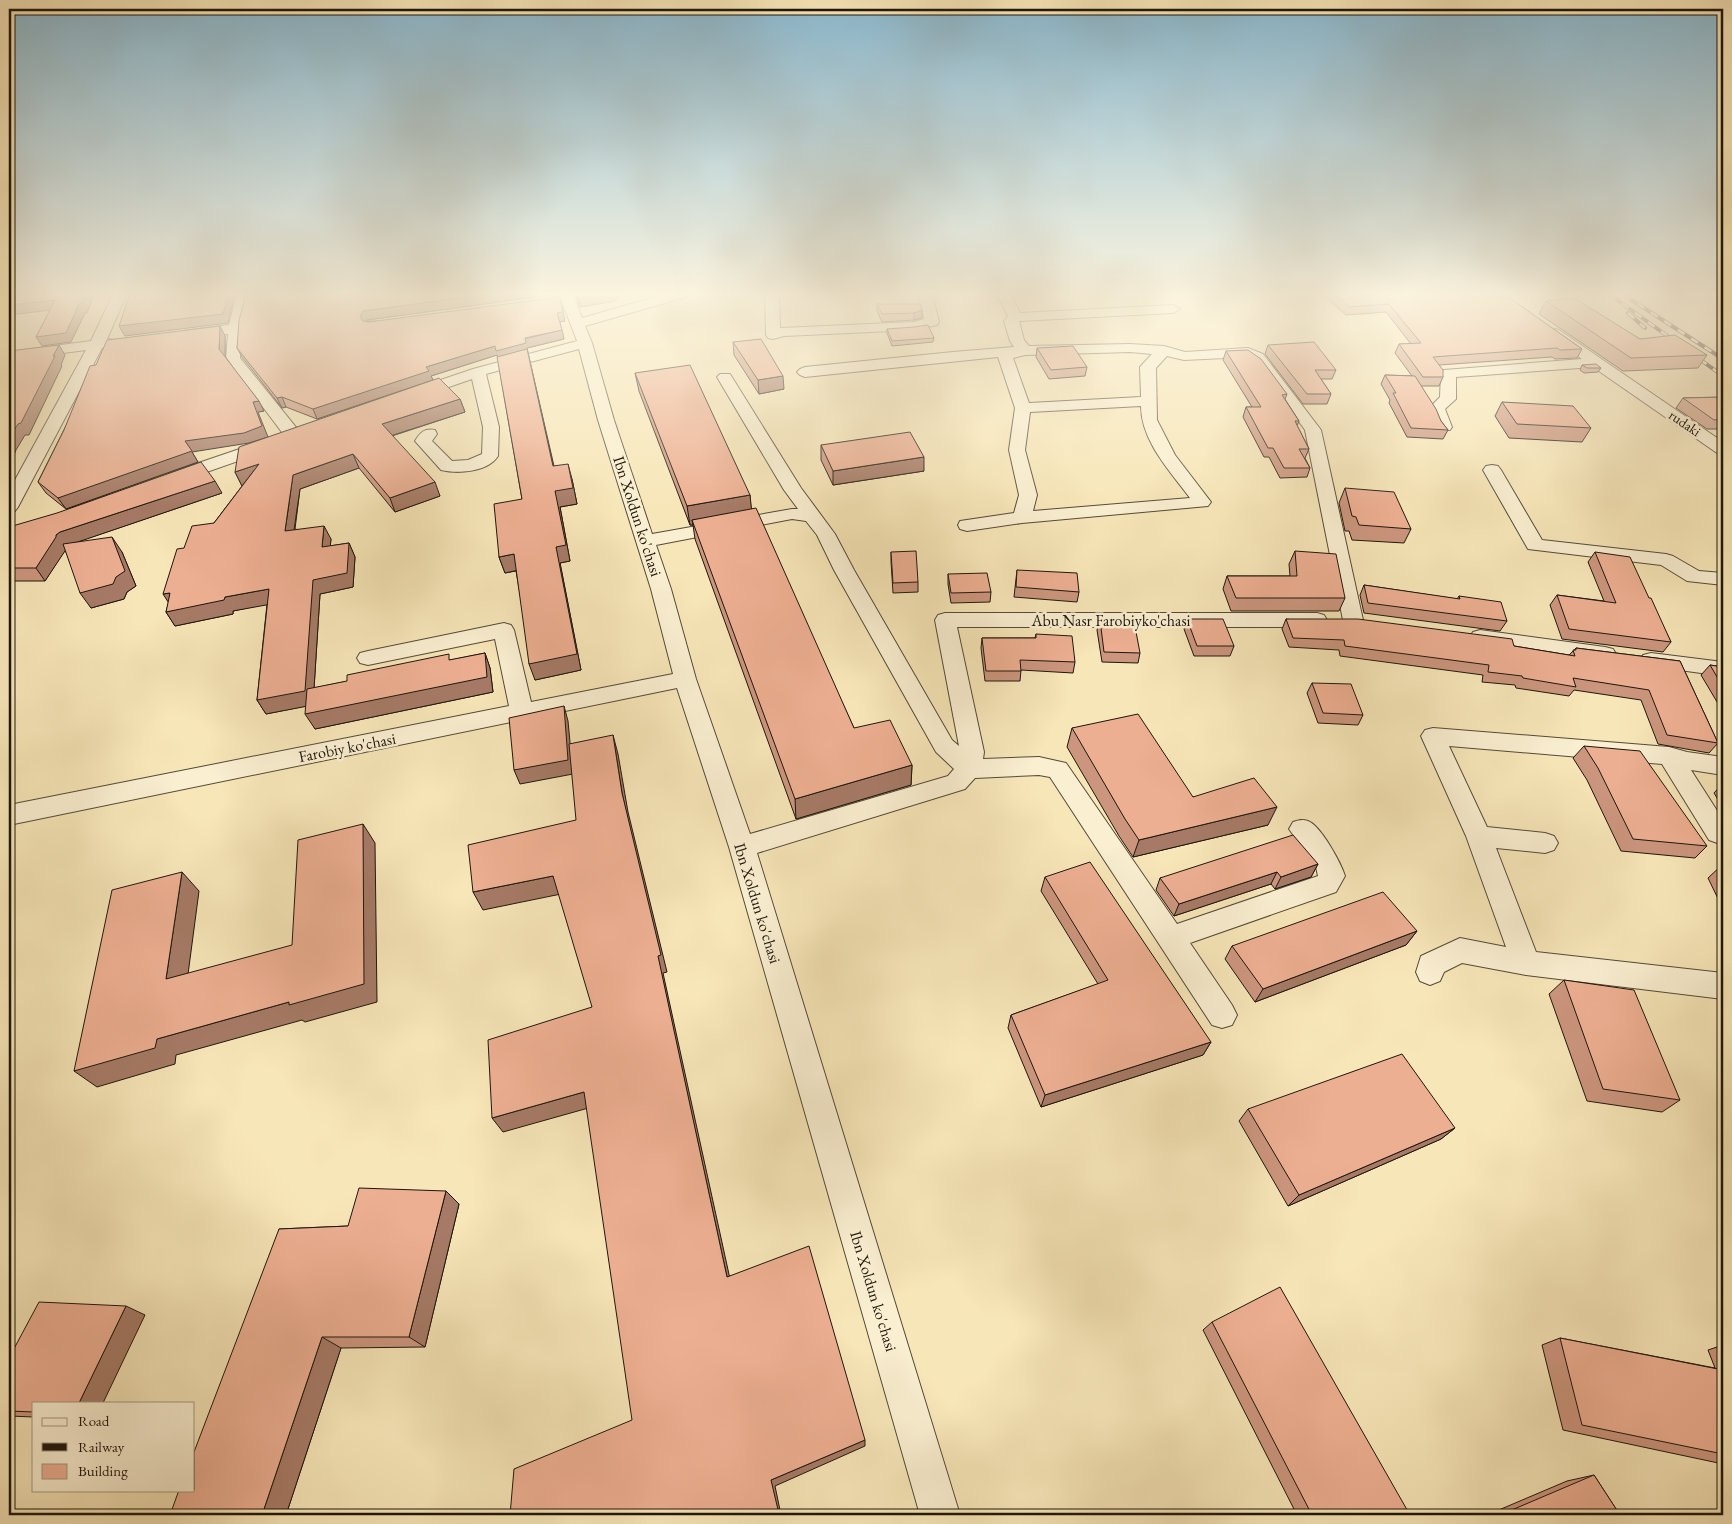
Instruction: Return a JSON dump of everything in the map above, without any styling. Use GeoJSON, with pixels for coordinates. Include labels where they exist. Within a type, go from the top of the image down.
{"type":"FeatureCollection","features":[{"type":"Feature","properties":{"kind":"street"},"geometry":{"type":"LineString","coordinates":[[9,507],[86,365]]}},
{"type":"Feature","properties":{"kind":"street"},"geometry":{"type":"LineString","coordinates":[[239,365],[293,435]]}},
{"type":"Feature","properties":{"kind":"street"},"geometry":{"type":"LineString","coordinates":[[395,400],[497,365]]}},
{"type":"Feature","properties":{"kind":"street","name":"Ibn Xoldun ko'chasi"},"geometry":{"type":"LineString","coordinates":[[590,365],[646,541],[685,679],[742,847],[940,1515]]}},
{"type":"Feature","properties":{"kind":"street"},"geometry":{"type":"LineString","coordinates":[[805,372],[869,365]]}},
{"type":"Feature","properties":{"kind":"street"},"geometry":{"type":"LineString","coordinates":[[1008,365],[1023,408],[1017,450],[1028,495],[1022,517]]}},
{"type":"Feature","properties":{"kind":"street"},"geometry":{"type":"LineString","coordinates":[[967,525],[1022,517],[1202,502],[1167,456],[1149,420],[1148,367],[1150,365]]}},
{"type":"Feature","properties":{"kind":"street","name":"Abu Nasr Farobiyko'chasi"},"geometry":{"type":"LineString","coordinates":[[969,769],[972,752],[945,620],[1363,622],[1313,430],[1267,365]]}},
{"type":"Feature","properties":{"kind":"street"},"geometry":{"type":"LineString","coordinates":[[1444,427],[1437,408],[1448,399],[1449,374],[1558,365]]}},
{"type":"Feature","properties":{"kind":"street","name":"rudaki"},"geometry":{"type":"LineString","coordinates":[[1601,365],[1723,449]]}},
{"type":"Feature","properties":{"kind":"street"},"geometry":{"type":"LineString","coordinates":[[429,434],[424,441],[425,444],[447,466],[478,465],[490,456],[492,427],[478,372]]}},
{"type":"Feature","properties":{"kind":"street"},"geometry":{"type":"LineString","coordinates":[[725,377],[794,490],[826,534],[844,570],[944,746],[969,769]]}},
{"type":"Feature","properties":{"kind":"street"},"geometry":{"type":"LineString","coordinates":[[1023,408],[1149,401]]}},
{"type":"Feature","properties":{"kind":"street"},"geometry":{"type":"LineString","coordinates":[[163,482],[312,428]]}},
{"type":"Feature","properties":{"kind":"street"},"geometry":{"type":"LineString","coordinates":[[1492,470],[1535,545],[1666,560],[1694,576],[1723,579]]}},
{"type":"Feature","properties":{"kind":"street"},"geometry":{"type":"LineString","coordinates":[[646,541],[792,514],[812,516]]}},
{"type":"Feature","properties":{"kind":"street"},"geometry":{"type":"LineString","coordinates":[[368,658],[504,630],[522,712]]}},
{"type":"Feature","properties":{"kind":"street"},"geometry":{"type":"LineString","coordinates":[[1459,635],[1723,669]]}},
{"type":"Feature","properties":{"kind":"street","name":"Farobiy ko'chasi"},"geometry":{"type":"LineString","coordinates":[[9,815],[685,679]]}},
{"type":"Feature","properties":{"kind":"street"},"geometry":{"type":"LineString","coordinates":[[1526,963],[1479,836],[1433,736],[1669,756],[1723,766]]}},
{"type":"Feature","properties":{"kind":"street"},"geometry":{"type":"LineString","coordinates":[[1669,756],[1718,833],[1723,835]]}},
{"type":"Feature","properties":{"kind":"street"},"geometry":{"type":"LineString","coordinates":[[742,847],[956,783],[969,769],[1040,766],[1058,769],[1222,1015]]}},
{"type":"Feature","properties":{"kind":"street"},"geometry":{"type":"LineString","coordinates":[[1170,938],[1327,884],[1332,876],[1328,863],[1302,829]]}},
{"type":"Feature","properties":{"kind":"street"},"geometry":{"type":"LineString","coordinates":[[1479,836],[1545,843]]}},
{"type":"Feature","properties":{"kind":"street"},"geometry":{"type":"LineString","coordinates":[[1430,972],[1431,965],[1460,950],[1526,963],[1723,986]]}},
{"type":"Feature","properties":{"kind":"building"},"geometry":{"type":"Polygon","coordinates":[[[9,365],[50,365],[21,423],[18,424],[9,438],[9,365]]]}},
{"type":"Feature","properties":{"kind":"building"},"geometry":{"type":"Polygon","coordinates":[[[231,365],[259,401],[253,402],[262,426],[244,433],[185,441],[192,451],[58,498],[38,482],[64,430],[90,366],[231,365]]]}},
{"type":"Feature","properties":{"kind":"building"},"geometry":{"type":"Polygon","coordinates":[[[251,365],[432,365],[426,367],[429,371],[313,409],[282,397],[277,398],[251,365]]]}},
{"type":"Feature","properties":{"kind":"building"},"geometry":{"type":"Polygon","coordinates":[[[498,365],[531,365],[553,466],[568,464],[573,488],[555,491],[566,545],[556,547],[577,654],[529,664],[514,554],[499,557],[494,504],[522,499],[498,365]]]}},
{"type":"Feature","properties":{"kind":"building"},"geometry":{"type":"Polygon","coordinates":[[[690,365],[750,495],[687,506],[635,373],[690,365]]]}},
{"type":"Feature","properties":{"kind":"building"},"geometry":{"type":"Polygon","coordinates":[[[748,365],[777,365],[783,376],[758,380],[748,365]]]}},
{"type":"Feature","properties":{"kind":"building"},"geometry":{"type":"Polygon","coordinates":[[[1048,365],[1086,365],[1087,367],[1051,370],[1048,365]]]}},
{"type":"Feature","properties":{"kind":"building"},"geometry":{"type":"Polygon","coordinates":[[[1235,365],[1266,365],[1287,394],[1282,395],[1299,421],[1295,421],[1309,449],[1299,449],[1310,468],[1284,468],[1273,448],[1268,448],[1246,407],[1261,407],[1235,365]]]}},
{"type":"Feature","properties":{"kind":"building"},"geometry":{"type":"Polygon","coordinates":[[[1284,365],[1332,365],[1336,370],[1315,370],[1331,394],[1307,394],[1284,365]]]}},
{"type":"Feature","properties":{"kind":"building"},"geometry":{"type":"Polygon","coordinates":[[[1414,365],[1439,365],[1443,370],[1443,377],[1423,377],[1414,365]]]}},
{"type":"Feature","properties":{"kind":"building"},"geometry":{"type":"Polygon","coordinates":[[[1582,365],[1597,365],[1601,368],[1587,368],[1582,365]]]}},
{"type":"Feature","properties":{"kind":"building"},"geometry":{"type":"Polygon","coordinates":[[[1385,375],[1415,376],[1448,430],[1411,428],[1393,393],[1396,393],[1385,375]]]}},
{"type":"Feature","properties":{"kind":"building"},"geometry":{"type":"Polygon","coordinates":[[[439,378],[460,399],[382,424],[435,482],[390,498],[353,454],[293,475],[285,531],[324,526],[322,547],[349,543],[347,573],[313,580],[305,691],[257,700],[269,589],[225,597],[224,600],[166,612],[170,593],[163,594],[177,549],[184,548],[192,526],[214,523],[259,464],[235,472],[239,447],[439,378]]]}},
{"type":"Feature","properties":{"kind":"building"},"geometry":{"type":"Polygon","coordinates":[[[1723,397],[1723,419],[1714,420],[1683,398],[1723,397]]]}},
{"type":"Feature","properties":{"kind":"building"},"geometry":{"type":"Polygon","coordinates":[[[1502,402],[1573,406],[1591,428],[1517,424],[1502,402]]]}},
{"type":"Feature","properties":{"kind":"building"},"geometry":{"type":"Polygon","coordinates":[[[910,432],[924,457],[833,471],[821,445],[910,432]]]}},
{"type":"Feature","properties":{"kind":"building"},"geometry":{"type":"Polygon","coordinates":[[[201,462],[215,481],[60,532],[56,535],[36,568],[9,568],[9,527],[57,513],[201,462]]]}},
{"type":"Feature","properties":{"kind":"building"},"geometry":{"type":"Polygon","coordinates":[[[1345,488],[1394,492],[1411,529],[1359,525],[1356,517],[1352,516],[1345,488]]]}},
{"type":"Feature","properties":{"kind":"building"},"geometry":{"type":"Polygon","coordinates":[[[756,508],[854,728],[890,720],[912,765],[795,799],[692,520],[756,508]]]}},
{"type":"Feature","properties":{"kind":"building"},"geometry":{"type":"Polygon","coordinates":[[[112,537],[125,571],[116,577],[113,584],[80,593],[63,544],[112,537]]]}},
{"type":"Feature","properties":{"kind":"building"},"geometry":{"type":"Polygon","coordinates":[[[916,551],[918,582],[893,583],[891,552],[916,551]]]}},
{"type":"Feature","properties":{"kind":"building"},"geometry":{"type":"Polygon","coordinates":[[[1295,551],[1336,554],[1345,598],[1236,598],[1227,576],[1297,576],[1295,551]]]}},
{"type":"Feature","properties":{"kind":"building"},"geometry":{"type":"Polygon","coordinates":[[[1595,552],[1630,557],[1671,642],[1569,629],[1557,595],[1616,603],[1595,552]]]}},
{"type":"Feature","properties":{"kind":"building"},"geometry":{"type":"Polygon","coordinates":[[[1017,570],[1077,573],[1079,592],[1016,587],[1017,570]]]}},
{"type":"Feature","properties":{"kind":"building"},"geometry":{"type":"Polygon","coordinates":[[[987,573],[991,592],[951,593],[948,574],[987,573]]]}},
{"type":"Feature","properties":{"kind":"building"},"geometry":{"type":"Polygon","coordinates":[[[1364,585],[1460,599],[1459,596],[1501,602],[1507,621],[1368,603],[1364,585]]]}},
{"type":"Feature","properties":{"kind":"building"},"geometry":{"type":"Polygon","coordinates":[[[1187,619],[1223,619],[1234,646],[1197,646],[1187,619]]]}},
{"type":"Feature","properties":{"kind":"building"},"geometry":{"type":"Polygon","coordinates":[[[1286,619],[1358,619],[1512,639],[1514,646],[1575,656],[1573,650],[1576,650],[1576,648],[1680,661],[1718,743],[1667,735],[1649,690],[1573,678],[1576,687],[1523,678],[1522,676],[1488,672],[1489,665],[1345,646],[1344,640],[1293,638],[1286,619]]]}},
{"type":"Feature","properties":{"kind":"building"},"geometry":{"type":"Polygon","coordinates":[[[1100,620],[1134,621],[1140,653],[1104,652],[1100,620]]]}},
{"type":"Feature","properties":{"kind":"building"},"geometry":{"type":"Polygon","coordinates":[[[1036,634],[1072,636],[1075,662],[1020,660],[1021,671],[986,671],[982,638],[1036,638],[1036,634]]]}},
{"type":"Feature","properties":{"kind":"building"},"geometry":{"type":"Polygon","coordinates":[[[485,653],[487,677],[305,714],[307,689],[347,681],[347,675],[449,654],[449,660],[485,653]]]}},
{"type":"Feature","properties":{"kind":"building"},"geometry":{"type":"Polygon","coordinates":[[[1710,665],[1723,667],[1723,687],[1710,665]]]}},
{"type":"Feature","properties":{"kind":"building"},"geometry":{"type":"Polygon","coordinates":[[[1312,683],[1351,684],[1363,715],[1323,713],[1312,683]]]}},
{"type":"Feature","properties":{"kind":"building"},"geometry":{"type":"Polygon","coordinates":[[[564,706],[568,760],[514,770],[509,718],[564,706]]]}},
{"type":"Feature","properties":{"kind":"building"},"geometry":{"type":"Polygon","coordinates":[[[1138,714],[1193,797],[1254,778],[1277,807],[1139,840],[1072,728],[1138,714]]]}},
{"type":"Feature","properties":{"kind":"building"},"geometry":{"type":"Polygon","coordinates":[[[613,735],[622,793],[661,955],[658,956],[727,1277],[809,1246],[865,1440],[771,1480],[779,1514],[776,1515],[510,1515],[514,1469],[632,1420],[584,1092],[492,1118],[488,1040],[592,1007],[553,876],[473,892],[468,845],[576,820],[569,744],[613,735]]]}},
{"type":"Feature","properties":{"kind":"building"},"geometry":{"type":"Polygon","coordinates":[[[1584,746],[1640,751],[1707,846],[1633,839],[1598,768],[1584,746]]]}},
{"type":"Feature","properties":{"kind":"building"},"geometry":{"type":"Polygon","coordinates":[[[363,824],[364,984],[289,1005],[289,1002],[157,1039],[155,1048],[74,1071],[112,890],[182,872],[166,979],[292,945],[298,840],[363,824]]]}},
{"type":"Feature","properties":{"kind":"building"},"geometry":{"type":"Polygon","coordinates":[[[1293,835],[1318,864],[1281,877],[1277,872],[1179,904],[1160,878],[1293,835]]]}},
{"type":"Feature","properties":{"kind":"building"},"geometry":{"type":"Polygon","coordinates":[[[1090,862],[1211,1042],[1045,1095],[1011,1015],[1108,980],[1045,877],[1090,862]]]}},
{"type":"Feature","properties":{"kind":"building"},"geometry":{"type":"Polygon","coordinates":[[[1383,892],[1417,931],[1263,989],[1232,946],[1383,892]]]}},
{"type":"Feature","properties":{"kind":"building"},"geometry":{"type":"Polygon","coordinates":[[[1564,980],[1634,990],[1680,1100],[1603,1089],[1564,980]]]}},
{"type":"Feature","properties":{"kind":"building"},"geometry":{"type":"Polygon","coordinates":[[[1402,1054],[1455,1128],[1299,1195],[1248,1109],[1402,1054]]]}},
{"type":"Feature","properties":{"kind":"building"},"geometry":{"type":"Polygon","coordinates":[[[359,1188],[446,1191],[409,1337],[322,1337],[262,1515],[170,1515],[178,1492],[195,1492],[195,1449],[279,1229],[348,1226],[359,1188]]]}},
{"type":"Feature","properties":{"kind":"building"},"geometry":{"type":"Polygon","coordinates":[[[1280,1287],[1410,1515],[1312,1515],[1212,1322],[1280,1287]]]}},
{"type":"Feature","properties":{"kind":"building"},"geometry":{"type":"Polygon","coordinates":[[[39,1302],[126,1306],[79,1402],[32,1402],[32,1412],[9,1411],[9,1358],[39,1302]]]}},
{"type":"Feature","properties":{"kind":"building"},"geometry":{"type":"Polygon","coordinates":[[[1560,1338],[1723,1370],[1723,1454],[1582,1425],[1560,1338]]]}},
{"type":"Feature","properties":{"kind":"building"},"geometry":{"type":"Polygon","coordinates":[[[1594,1475],[1620,1515],[1500,1515],[1594,1475]]]}},
{"type":"Feature","properties":{"kind":"railway"},"geometry":{"type":"LineString","coordinates":[[1708,365],[1723,376]]}}]}
